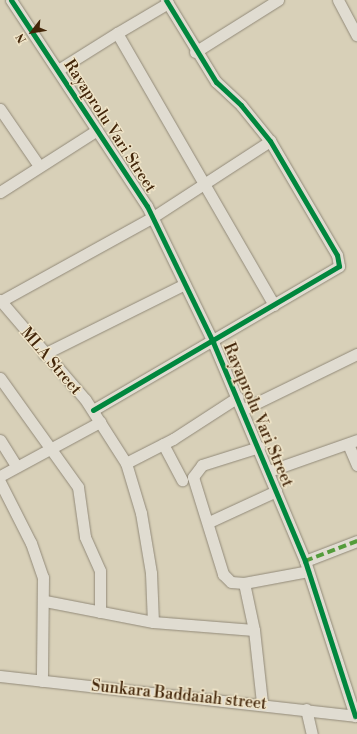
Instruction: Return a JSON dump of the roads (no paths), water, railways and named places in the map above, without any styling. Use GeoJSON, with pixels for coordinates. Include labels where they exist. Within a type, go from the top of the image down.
{"type":"FeatureCollection","features":[{"type":"Feature","properties":{"kind":"street","name":"Rayaprolu Vari Street"},"geometry":{"type":"LineString","coordinates":[[11,0],[153,217],[244,409],[307,566],[356,716]]}},
{"type":"Feature","properties":{"kind":"street"},"geometry":{"type":"LineString","coordinates":[[195,52],[278,0]]}},
{"type":"Feature","properties":{"kind":"street"},"geometry":{"type":"LineString","coordinates":[[338,0],[357,35]]}},
{"type":"Feature","properties":{"kind":"street"},"geometry":{"type":"LineString","coordinates":[[58,70],[167,2],[195,52],[216,82],[241,105],[270,142],[339,262],[339,266],[213,342],[93,410]]}},
{"type":"Feature","properties":{"kind":"street"},"geometry":{"type":"LineString","coordinates":[[117,33],[206,183],[274,305]]}},
{"type":"Feature","properties":{"kind":"street"},"geometry":{"type":"LineString","coordinates":[[0,109],[39,166]]}},
{"type":"Feature","properties":{"kind":"street"},"geometry":{"type":"LineString","coordinates":[[0,192],[97,130]]}},
{"type":"Feature","properties":{"kind":"street"},"geometry":{"type":"LineString","coordinates":[[0,301],[153,217],[270,142]]}},
{"type":"Feature","properties":{"kind":"street"},"geometry":{"type":"LineString","coordinates":[[44,354],[185,284]]}},
{"type":"Feature","properties":{"kind":"street","name":"MLA Street"},"geometry":{"type":"LineString","coordinates":[[0,301],[93,410],[126,463],[142,520],[151,573],[153,622]]}},
{"type":"Feature","properties":{"kind":"street"},"geometry":{"type":"LineString","coordinates":[[244,409],[357,354]]}},
{"type":"Feature","properties":{"kind":"street"},"geometry":{"type":"LineString","coordinates":[[0,378],[48,448],[71,473],[78,487],[85,537],[100,571],[100,612]]}},
{"type":"Feature","properties":{"kind":"street"},"geometry":{"type":"LineString","coordinates":[[126,463],[164,444],[238,397]]}},
{"type":"Feature","properties":{"kind":"street"},"geometry":{"type":"LineString","coordinates":[[0,476],[48,448],[100,422]]}},
{"type":"Feature","properties":{"kind":"street"},"geometry":{"type":"LineString","coordinates":[[0,440],[16,466]]}},
{"type":"Feature","properties":{"kind":"street"},"geometry":{"type":"LineString","coordinates":[[269,471],[353,442],[357,465]]}},
{"type":"Feature","properties":{"kind":"street"},"geometry":{"type":"LineString","coordinates":[[164,444],[182,480]]}},
{"type":"Feature","properties":{"kind":"street"},"geometry":{"type":"LineString","coordinates":[[259,447],[202,465],[196,470],[193,476],[209,522],[223,574],[231,582],[244,583],[307,566],[357,541]]}},
{"type":"Feature","properties":{"kind":"street"},"geometry":{"type":"LineString","coordinates":[[0,482],[31,543],[43,577],[45,601],[42,681]]}},
{"type":"Feature","properties":{"kind":"street"},"geometry":{"type":"LineString","coordinates":[[209,522],[276,491]]}},
{"type":"Feature","properties":{"kind":"street"},"geometry":{"type":"LineString","coordinates":[[244,583],[254,630],[262,703]]}},
{"type":"Feature","properties":{"kind":"street"},"geometry":{"type":"LineString","coordinates":[[45,601],[153,622],[254,630]]}},
{"type":"Feature","properties":{"kind":"street","name":"Sunkara Baddaiah street"},"geometry":{"type":"LineString","coordinates":[[0,676],[262,703],[356,716]]}},
{"type":"Feature","properties":{"kind":"street"},"geometry":{"type":"LineString","coordinates":[[306,709],[312,734]]}}]}
